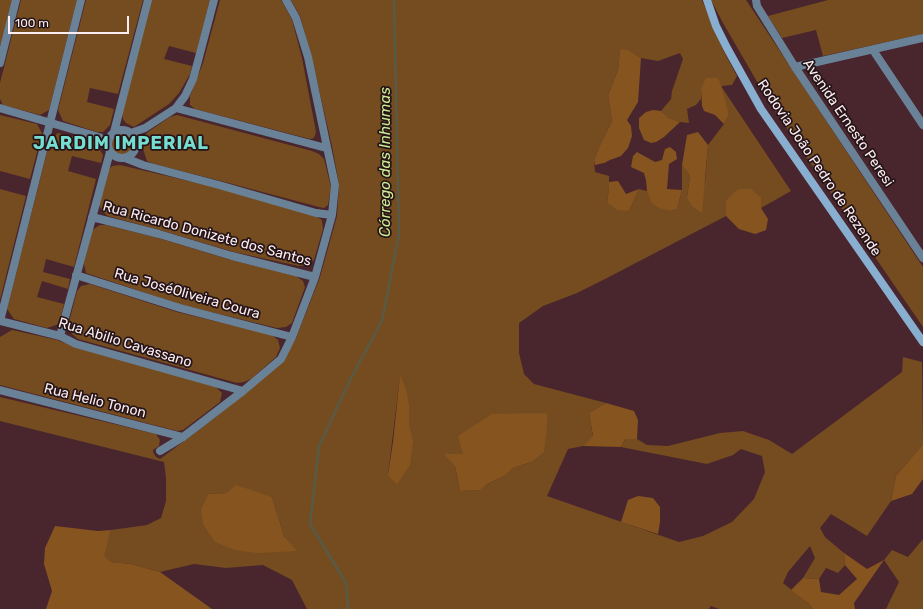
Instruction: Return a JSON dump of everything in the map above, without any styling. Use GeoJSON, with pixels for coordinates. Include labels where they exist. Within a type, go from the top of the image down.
{"type":"FeatureCollection","features":[{"type":"Feature","properties":{"kind":"main road","name":"Rodovia João Pedro de Rezende"},"geometry":{"type":"LineString","coordinates":[[707,0],[716,26],[761,109],[923,342]]}},
{"type":"Feature","properties":{"kind":"street"},"geometry":{"type":"LineString","coordinates":[[0,63],[16,0]]}},
{"type":"Feature","properties":{"kind":"street"},"geometry":{"type":"LineString","coordinates":[[0,321],[81,0]]}},
{"type":"Feature","properties":{"kind":"street"},"geometry":{"type":"LineString","coordinates":[[60,336],[105,168],[112,154],[113,135],[148,0]]}},
{"type":"Feature","properties":{"kind":"street"},"geometry":{"type":"LineString","coordinates":[[133,135],[176,108],[185,96],[193,79],[214,0]]}},
{"type":"Feature","properties":{"kind":"street"},"geometry":{"type":"LineString","coordinates":[[160,451],[183,437],[243,391],[281,359],[292,337],[315,277],[332,215],[335,185],[308,57],[296,18],[286,0]]}},
{"type":"Feature","properties":{"kind":"street","name":"Avenida Ernesto Peresi"},"geometry":{"type":"LineString","coordinates":[[756,0],[757,6],[795,67],[923,258]]}},
{"type":"Feature","properties":{"kind":"street"},"geometry":{"type":"LineString","coordinates":[[795,67],[923,38]]}},
{"type":"Feature","properties":{"kind":"street"},"geometry":{"type":"LineString","coordinates":[[873,50],[923,124]]}},
{"type":"Feature","properties":{"kind":"street"},"geometry":{"type":"LineString","coordinates":[[0,108],[99,137],[113,135],[124,130],[133,135],[136,146],[128,156]]}},
{"type":"Feature","properties":{"kind":"street"},"geometry":{"type":"LineString","coordinates":[[176,108],[326,148]]}},
{"type":"Feature","properties":{"kind":"street"},"geometry":{"type":"LineString","coordinates":[[112,154],[128,156],[143,165],[219,184],[316,213],[332,215]]}},
{"type":"Feature","properties":{"kind":"street","name":"Rua Ricardo Donizete dos Santos"},"geometry":{"type":"LineString","coordinates":[[92,217],[159,234],[232,256],[315,277]]}},
{"type":"Feature","properties":{"kind":"street","name":"Rua JoséOliveira Coura"},"geometry":{"type":"LineString","coordinates":[[76,275],[180,308],[292,337]]}},
{"type":"Feature","properties":{"kind":"street","name":"Rua Abilio Cavassano"},"geometry":{"type":"LineString","coordinates":[[0,321],[60,336],[76,344],[243,391]]}},
{"type":"Feature","properties":{"kind":"street","name":"Rua Helio Tonon"},"geometry":{"type":"LineString","coordinates":[[0,390],[183,437]]}},
{"type":"Feature","properties":{"kind":"shaded area"},"geometry":{"type":"Polygon","coordinates":[[[0,0],[13,0],[0,47],[0,0]]]}},
{"type":"Feature","properties":{"kind":"shaded area"},"geometry":{"type":"Polygon","coordinates":[[[21,0],[77,0],[49,110],[40,115],[3,105],[0,99],[0,83],[21,0]]]}},
{"type":"Feature","properties":{"kind":"shaded area"},"geometry":{"type":"Polygon","coordinates":[[[86,0],[143,0],[118,94],[90,88],[87,102],[114,109],[110,125],[103,132],[97,132],[63,121],[58,110],[86,0]]]}},
{"type":"Feature","properties":{"kind":"shaded area"},"geometry":{"type":"Polygon","coordinates":[[[151,0],[210,0],[196,53],[169,46],[164,59],[192,66],[190,74],[179,93],[169,104],[134,127],[126,123],[123,119],[122,113],[151,0]]]}},
{"type":"Feature","properties":{"kind":"shaded area"},"geometry":{"type":"Polygon","coordinates":[[[220,0],[281,0],[292,20],[302,58],[316,132],[314,138],[310,139],[195,109],[190,105],[190,96],[203,63],[220,0]]]}},
{"type":"Feature","properties":{"kind":"shaded area"},"geometry":{"type":"Polygon","coordinates":[[[291,0],[702,0],[723,50],[737,76],[732,85],[721,86],[791,191],[761,208],[761,198],[726,201],[726,216],[577,293],[543,306],[519,323],[519,353],[524,374],[534,384],[606,403],[589,413],[593,437],[583,446],[568,449],[547,496],[679,542],[703,536],[732,522],[754,499],[765,472],[762,456],[741,449],[733,455],[707,464],[621,447],[625,439],[637,439],[647,445],[668,446],[720,433],[743,431],[769,440],[792,454],[902,372],[903,357],[922,362],[923,444],[896,476],[891,501],[867,536],[831,514],[820,528],[825,537],[844,553],[845,565],[838,573],[826,568],[819,579],[803,578],[815,558],[810,546],[788,572],[783,583],[808,603],[813,609],[719,609],[711,606],[709,609],[307,609],[292,580],[263,565],[226,568],[194,564],[160,572],[131,564],[111,562],[103,556],[111,530],[147,525],[161,518],[166,501],[164,462],[0,421],[0,397],[156,434],[160,440],[159,446],[153,450],[153,452],[156,457],[160,459],[246,393],[283,360],[296,338],[320,277],[337,216],[339,184],[332,146],[311,55],[300,16],[291,0]],[[629,50],[620,51],[618,70],[608,95],[612,121],[594,160],[595,172],[609,176],[607,202],[629,211],[639,189],[647,191],[651,203],[671,211],[677,209],[682,190],[682,165],[690,176],[687,198],[705,182],[708,145],[724,124],[729,114],[718,78],[701,89],[701,99],[696,105],[687,109],[689,123],[680,122],[669,118],[661,111],[671,99],[672,91],[683,59],[680,53],[658,61],[641,58],[629,50]],[[400,376],[388,475],[409,425],[409,404],[400,376]],[[547,413],[533,414],[464,455],[455,466],[460,491],[479,490],[487,484],[506,475],[513,468],[531,462],[547,413]],[[227,493],[209,494],[296,551],[284,536],[272,497],[227,493]]]}},
{"type":"Feature","properties":{"kind":"shaded area"},"geometry":{"type":"Polygon","coordinates":[[[711,0],[746,0],[923,267],[923,327],[770,104],[711,0]]]}},
{"type":"Feature","properties":{"kind":"shaded area"},"geometry":{"type":"Polygon","coordinates":[[[828,0],[923,0],[923,34],[823,56],[816,30],[782,38],[768,16],[828,0]]]}},
{"type":"Feature","properties":{"kind":"shaded area"},"geometry":{"type":"Polygon","coordinates":[[[620,50],[629,50],[641,58],[638,102],[627,120],[631,126],[632,136],[628,148],[621,156],[595,165],[594,160],[612,121],[608,95],[618,70],[620,50]]]}},
{"type":"Feature","properties":{"kind":"shaded area"},"geometry":{"type":"Polygon","coordinates":[[[706,78],[718,78],[721,85],[729,114],[724,124],[715,115],[704,111],[702,106],[701,89],[706,78]]]}},
{"type":"Feature","properties":{"kind":"shaded area"},"geometry":{"type":"Polygon","coordinates":[[[653,110],[661,111],[669,118],[680,122],[664,137],[651,143],[644,140],[639,128],[639,118],[646,112],[653,110]]]}},
{"type":"Feature","properties":{"kind":"shaded area"},"geometry":{"type":"Polygon","coordinates":[[[0,115],[37,124],[42,133],[30,179],[0,171],[0,115]]]}},
{"type":"Feature","properties":{"kind":"shaded area"},"geometry":{"type":"Polygon","coordinates":[[[177,115],[319,154],[324,159],[331,187],[328,205],[324,208],[319,207],[147,161],[143,149],[144,136],[170,117],[177,115]]]}},
{"type":"Feature","properties":{"kind":"shaded area"},"geometry":{"type":"Polygon","coordinates":[[[698,132],[708,145],[702,213],[692,206],[687,198],[690,176],[682,165],[687,135],[698,132]]]}},
{"type":"Feature","properties":{"kind":"shaded area"},"geometry":{"type":"Polygon","coordinates":[[[58,133],[94,141],[103,155],[101,163],[72,156],[68,171],[96,179],[74,267],[46,259],[43,272],[70,279],[68,289],[42,281],[37,297],[64,304],[59,324],[47,328],[14,319],[7,309],[50,140],[58,133]]]}},
{"type":"Feature","properties":{"kind":"shaded area"},"geometry":{"type":"Polygon","coordinates":[[[122,133],[130,136],[133,144],[130,152],[122,155],[114,152],[111,144],[114,136],[122,133]]]}},
{"type":"Feature","properties":{"kind":"shaded area"},"geometry":{"type":"Polygon","coordinates":[[[670,147],[676,152],[677,159],[669,164],[667,189],[682,190],[677,209],[671,211],[659,208],[651,203],[644,173],[631,167],[633,156],[637,152],[655,162],[662,160],[665,149],[670,147]]]}},
{"type":"Feature","properties":{"kind":"shaded area"},"geometry":{"type":"Polygon","coordinates":[[[120,165],[218,188],[315,216],[322,220],[323,229],[314,260],[308,265],[299,266],[234,252],[108,216],[102,211],[99,205],[107,171],[112,166],[120,165]]]}},
{"type":"Feature","properties":{"kind":"shaded area"},"geometry":{"type":"Polygon","coordinates":[[[618,181],[626,194],[639,189],[629,211],[617,210],[607,202],[609,182],[618,181]]]}},
{"type":"Feature","properties":{"kind":"shaded area"},"geometry":{"type":"Polygon","coordinates":[[[0,189],[26,196],[0,300],[0,189]]]}},
{"type":"Feature","properties":{"kind":"shaded area"},"geometry":{"type":"Polygon","coordinates":[[[738,189],[751,189],[761,198],[761,208],[768,219],[766,230],[755,234],[739,229],[726,216],[726,201],[738,189]]]}},
{"type":"Feature","properties":{"kind":"shaded area"},"geometry":{"type":"Polygon","coordinates":[[[100,225],[106,225],[158,238],[231,260],[296,276],[303,281],[305,287],[292,323],[286,327],[277,328],[182,305],[86,273],[84,264],[92,230],[100,225]]]}},
{"type":"Feature","properties":{"kind":"shaded area"},"geometry":{"type":"Polygon","coordinates":[[[90,284],[177,312],[272,335],[278,340],[280,348],[276,357],[251,379],[237,383],[78,339],[72,334],[68,326],[77,291],[81,286],[90,284]]]}},
{"type":"Feature","properties":{"kind":"shaded area"},"geometry":{"type":"Polygon","coordinates":[[[12,330],[57,340],[216,387],[222,393],[220,402],[183,430],[177,431],[0,385],[0,337],[12,330]]]}},
{"type":"Feature","properties":{"kind":"shaded area"},"geometry":{"type":"Polygon","coordinates":[[[400,375],[406,389],[409,404],[409,425],[413,441],[410,465],[397,484],[388,475],[400,375]]]}},
{"type":"Feature","properties":{"kind":"shaded area"},"geometry":{"type":"Polygon","coordinates":[[[606,403],[634,411],[638,420],[637,439],[625,439],[621,447],[583,446],[593,436],[589,413],[606,403]]]}},
{"type":"Feature","properties":{"kind":"shaded area"},"geometry":{"type":"Polygon","coordinates":[[[547,413],[544,452],[531,462],[513,468],[506,475],[487,484],[480,490],[460,491],[455,466],[444,454],[463,454],[458,436],[492,414],[547,413]]]}},
{"type":"Feature","properties":{"kind":"shaded area"},"geometry":{"type":"Polygon","coordinates":[[[923,444],[923,479],[912,494],[891,501],[896,476],[923,444]]]}},
{"type":"Feature","properties":{"kind":"shaded area"},"geometry":{"type":"Polygon","coordinates":[[[236,485],[272,497],[284,536],[297,551],[257,553],[235,550],[215,542],[203,524],[201,509],[209,494],[227,493],[236,485]]]}},
{"type":"Feature","properties":{"kind":"shaded area"},"geometry":{"type":"Polygon","coordinates":[[[638,496],[653,498],[660,507],[658,534],[621,522],[628,500],[638,496]]]}},
{"type":"Feature","properties":{"kind":"shaded area"},"geometry":{"type":"Polygon","coordinates":[[[55,526],[98,531],[111,530],[104,556],[111,562],[131,564],[160,572],[212,609],[46,609],[52,591],[44,564],[45,548],[55,526]]]}},
{"type":"Feature","properties":{"kind":"shaded area"},"geometry":{"type":"Polygon","coordinates":[[[923,539],[923,609],[886,609],[899,582],[884,560],[892,550],[908,557],[923,539]]]}},
{"type":"Feature","properties":{"kind":"shaded area"},"geometry":{"type":"Polygon","coordinates":[[[844,553],[867,569],[884,560],[854,603],[855,609],[813,609],[808,603],[791,590],[803,578],[819,579],[821,592],[839,595],[857,579],[845,565],[844,553]]]}},
{"type":"Feature","properties":{"kind":"waterway","name":"Córrego das Inhumas"},"geometry":{"type":"LineString","coordinates":[[348,609],[346,583],[310,524],[319,446],[352,376],[382,321],[399,234],[394,0]]}},
{"type":"Feature","properties":{"kind":"district","name":"JARDIM IMPERIAL"},"geometry":{"type":"Point","coordinates":[121,144]}}]}
